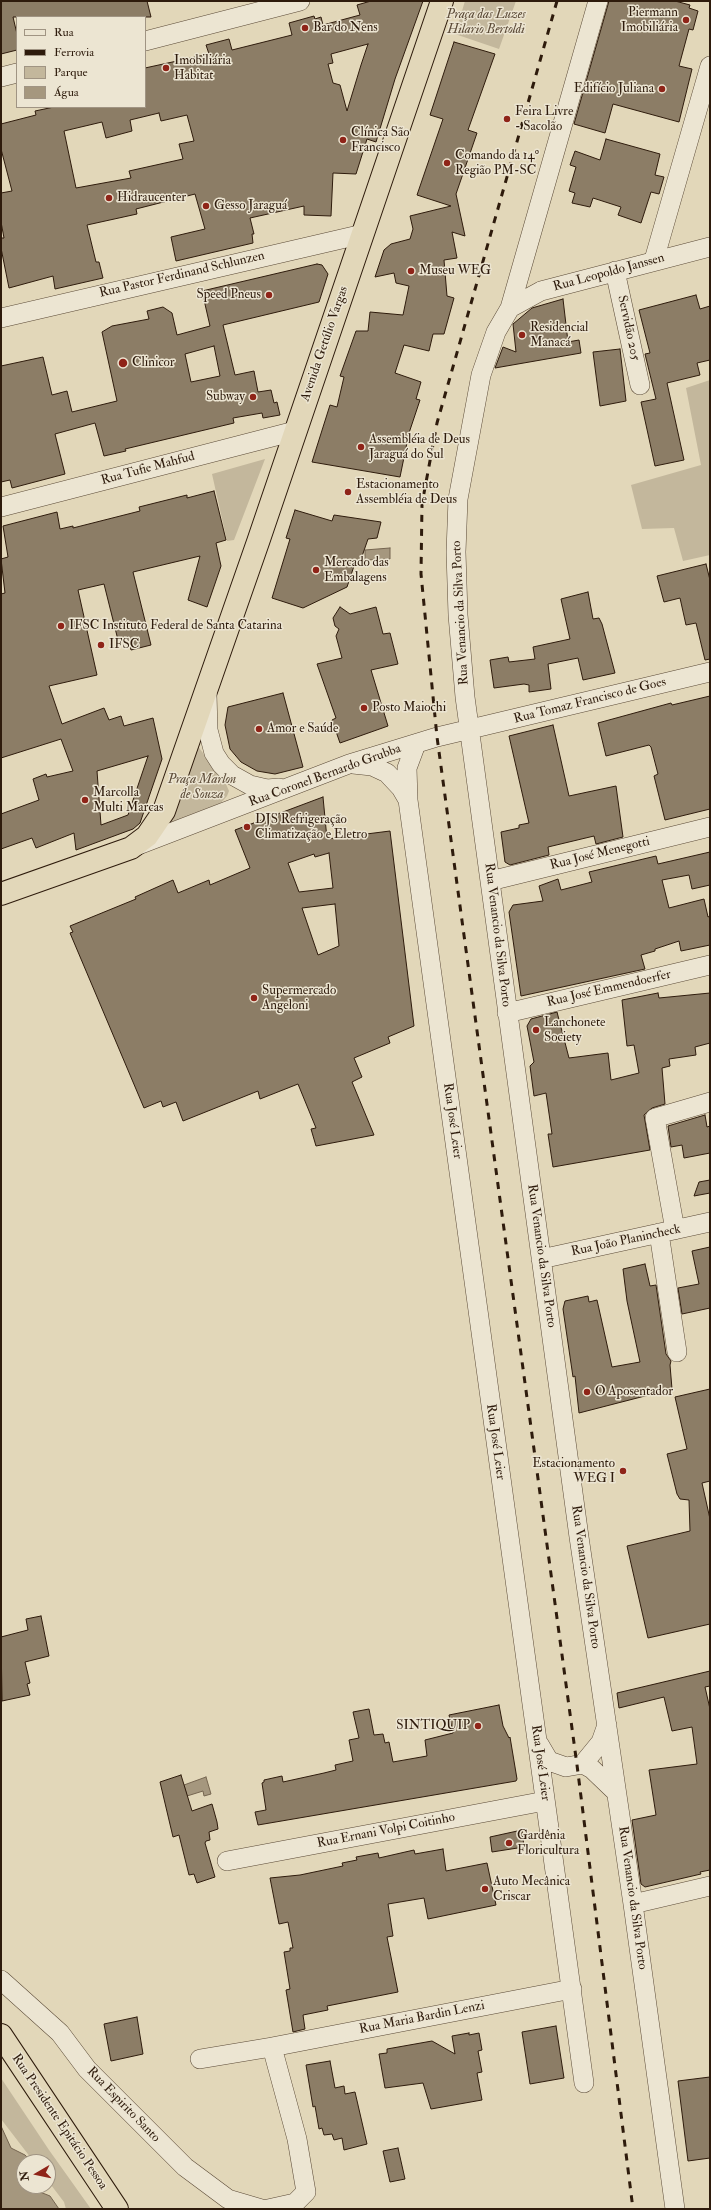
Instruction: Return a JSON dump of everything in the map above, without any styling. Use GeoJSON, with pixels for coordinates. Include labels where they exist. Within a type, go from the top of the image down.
{"type":"FeatureCollection","features":[{"type":"Feature","properties":{"kind":"highway","name":"Avenida Getúlio Vargas"},"geometry":{"type":"LineString","coordinates":[[131,848],[147,836],[164,811],[442,1]]}},
{"type":"Feature","properties":{"kind":"highway","name":"Rua Coronel Bernardo Grubba"},"geometry":{"type":"LineString","coordinates":[[1,894],[131,848]]}},
{"type":"Feature","properties":{"kind":"highway","name":"Rua Presidente Epitácio Pessoa"},"geometry":{"type":"LineString","coordinates":[[1,2035],[117,2209]]}},
{"type":"Feature","properties":{"kind":"street"},"geometry":{"type":"LineString","coordinates":[[146,41],[300,1]]}},
{"type":"Feature","properties":{"kind":"street","name":"Rua Venancio da Silva Porto"},"geometry":{"type":"LineString","coordinates":[[598,1],[510,308],[496,332],[481,375],[458,499],[456,552],[458,615],[465,697],[541,1259],[616,1792],[634,1904],[674,2209]]}},
{"type":"Feature","properties":{"kind":"street"},"geometry":{"type":"LineString","coordinates":[[654,260],[710,66]]}},
{"type":"Feature","properties":{"kind":"street"},"geometry":{"type":"LineString","coordinates":[[1,77],[16,73]]}},
{"type":"Feature","properties":{"kind":"street","name":"Rua Pastor Ferdinand Schlunzen"},"geometry":{"type":"LineString","coordinates":[[1,318],[363,234]]}},
{"type":"Feature","properties":{"kind":"street","name":"Rua Leopoldo Janssen"},"geometry":{"type":"LineString","coordinates":[[510,308],[541,291],[654,260],[710,247]]}},
{"type":"Feature","properties":{"kind":"street","name":"Servidão 205"},"geometry":{"type":"LineString","coordinates":[[615,271],[640,385]]}},
{"type":"Feature","properties":{"kind":"street","name":"Rua Tufie Mahfud"},"geometry":{"type":"LineString","coordinates":[[1,507],[295,431]]}},
{"type":"Feature","properties":{"kind":"street","name":"Rua Tomaz Francisco de Goes"},"geometry":{"type":"LineString","coordinates":[[470,730],[710,672]]}},
{"type":"Feature","properties":{"kind":"street","name":"Avenida Getúlio Vargas"},"geometry":{"type":"LineString","coordinates":[[207,687],[208,730],[214,753],[232,775],[240,781],[259,788],[285,788]]}},
{"type":"Feature","properties":{"kind":"street"},"geometry":{"type":"LineString","coordinates":[[465,697],[460,711],[440,736],[464,746],[474,757]]}},
{"type":"Feature","properties":{"kind":"street","name":"Rua Coronel Bernardo Grubba"},"geometry":{"type":"LineString","coordinates":[[131,848],[349,764],[440,736],[470,730]]}},
{"type":"Feature","properties":{"kind":"street","name":"Rua José Leier"},"geometry":{"type":"LineString","coordinates":[[416,744],[407,768],[408,800],[584,2083]]}},
{"type":"Feature","properties":{"kind":"street","name":"Rua José Leier"},"geometry":{"type":"LineString","coordinates":[[349,764],[372,766],[387,773],[401,788],[408,800]]}},
{"type":"Feature","properties":{"kind":"street"},"geometry":{"type":"LineString","coordinates":[[227,812],[232,806],[237,794],[237,786],[232,775]]}},
{"type":"Feature","properties":{"kind":"street","name":"Rua José Menegotti"},"geometry":{"type":"LineString","coordinates":[[490,882],[710,827]]}},
{"type":"Feature","properties":{"kind":"street","name":"Rua José Emmendoerfer"},"geometry":{"type":"LineString","coordinates":[[508,1013],[710,965]]}},
{"type":"Feature","properties":{"kind":"street"},"geometry":{"type":"LineString","coordinates":[[677,1352],[667,1232],[655,1118],[710,1102]]}},
{"type":"Feature","properties":{"kind":"street","name":"Rua João Planincheck"},"geometry":{"type":"LineString","coordinates":[[541,1259],[710,1222]]}},
{"type":"Feature","properties":{"kind":"street"},"geometry":{"type":"LineString","coordinates":[[545,1801],[549,1788],[600,1742],[607,1725]]}},
{"type":"Feature","properties":{"kind":"street"},"geometry":{"type":"LineString","coordinates":[[536,1738],[542,1752],[549,1761],[592,1769],[616,1792]]}},
{"type":"Feature","properties":{"kind":"street","name":"Rua Ernani Volpi Coitinho"},"geometry":{"type":"LineString","coordinates":[[228,1861],[545,1801]]}},
{"type":"Feature","properties":{"kind":"street"},"geometry":{"type":"LineString","coordinates":[[634,1904],[710,1886]]}},
{"type":"Feature","properties":{"kind":"street","name":"Rua Espirito Santo"},"geometry":{"type":"LineString","coordinates":[[1,1980],[60,2033],[87,2069],[185,2167],[228,2199],[262,2209]]}},
{"type":"Feature","properties":{"kind":"street","name":"Rua Maria Bardin Lenzi"},"geometry":{"type":"LineString","coordinates":[[272,2047],[572,1989]]}},
{"type":"Feature","properties":{"kind":"street"},"geometry":{"type":"LineString","coordinates":[[200,2059],[272,2047],[298,2145],[306,2192],[295,2203],[268,2209]]}},
{"type":"Feature","properties":{"kind":"green space","name":"Praça das Luzes Hilario Bertoldi"},"geometry":{"type":"Polygon","coordinates":[[[465,1],[516,1],[499,49],[455,34],[465,1]]]}},
{"type":"Feature","properties":{"kind":"green space"},"geometry":{"type":"Polygon","coordinates":[[[710,380],[710,555],[683,561],[674,528],[642,529],[631,485],[701,465],[686,388],[710,380]]]}},
{"type":"Feature","properties":{"kind":"green space"},"geometry":{"type":"Polygon","coordinates":[[[265,459],[234,540],[227,541],[212,474],[265,459]]]}},
{"type":"Feature","properties":{"kind":"green space","name":"Praça Marlon de Souza"},"geometry":{"type":"Polygon","coordinates":[[[194,741],[226,784],[229,791],[221,803],[170,823],[194,741]]]}},
{"type":"Feature","properties":{"kind":"green space"},"geometry":{"type":"Polygon","coordinates":[[[1,2078],[52,2154],[28,2154],[1,2119],[1,2078]]]}},
{"type":"Feature","properties":{"kind":"green space"},"geometry":{"type":"Polygon","coordinates":[[[56,2160],[91,2209],[66,2209],[64,2202],[56,2192],[56,2160]]]}},
{"type":"Feature","properties":{"kind":"water"},"geometry":{"type":"Polygon","coordinates":[[[390,548],[390,559],[365,560],[365,550],[390,548]]]}},
{"type":"Feature","properties":{"kind":"water"},"geometry":{"type":"Polygon","coordinates":[[[206,1777],[211,1794],[204,1796],[203,1791],[187,1796],[184,1785],[206,1777]]]}},
{"type":"Feature","properties":{"kind":"water"},"geometry":{"type":"Polygon","coordinates":[[[1,2126],[11,2148],[23,2154],[16,2154],[16,2194],[45,2194],[50,2196],[59,2209],[1,2209],[1,2126]]]}},
{"type":"Feature","properties":{"kind":"building"},"geometry":{"type":"Polygon","coordinates":[[[1,1],[147,1],[151,17],[13,17],[16,30],[16,50],[1,54],[1,1]]]}},
{"type":"Feature","properties":{"kind":"building"},"geometry":{"type":"Polygon","coordinates":[[[371,1],[423,1],[395,79],[376,142],[367,139],[356,174],[333,173],[331,216],[304,215],[304,206],[250,218],[254,234],[252,234],[253,243],[176,261],[171,237],[205,229],[195,194],[136,209],[137,214],[87,225],[96,262],[99,262],[103,278],[55,289],[53,276],[9,288],[1,248],[1,238],[4,238],[1,222],[1,193],[12,191],[1,149],[1,124],[36,115],[35,111],[49,108],[146,108],[146,68],[209,54],[206,45],[229,39],[232,50],[292,35],[289,23],[314,16],[315,19],[321,17],[323,25],[360,15],[357,5],[371,1]],[[368,44],[331,54],[333,63],[328,64],[333,83],[340,85],[347,111],[368,44]],[[159,113],[130,120],[132,131],[106,138],[102,122],[64,131],[76,188],[131,178],[129,171],[183,159],[179,144],[194,141],[187,115],[161,121],[159,113]]]}},
{"type":"Feature","properties":{"kind":"building"},"geometry":{"type":"Polygon","coordinates":[[[609,1],[675,1],[690,5],[689,8],[698,11],[693,30],[689,29],[679,66],[692,69],[679,122],[613,104],[605,133],[574,124],[609,1]]]}},
{"type":"Feature","properties":{"kind":"building"},"geometry":{"type":"Polygon","coordinates":[[[454,42],[495,54],[468,130],[477,133],[456,194],[465,236],[452,232],[457,258],[444,260],[447,296],[454,298],[444,334],[433,334],[429,351],[404,345],[395,373],[421,382],[416,399],[420,400],[409,433],[400,477],[312,462],[330,405],[337,407],[344,377],[340,376],[356,331],[368,331],[370,312],[403,315],[409,286],[396,283],[394,273],[375,277],[384,250],[391,244],[410,239],[413,229],[410,216],[451,206],[417,195],[443,119],[430,115],[454,42]]]}},
{"type":"Feature","properties":{"kind":"building"},"geometry":{"type":"Polygon","coordinates":[[[606,139],[660,154],[655,175],[664,177],[659,194],[651,192],[641,223],[618,215],[621,207],[593,198],[590,207],[572,203],[575,193],[569,191],[576,167],[570,165],[575,151],[600,160],[606,139]]]}},
{"type":"Feature","properties":{"kind":"building"},"geometry":{"type":"Polygon","coordinates":[[[317,264],[322,265],[328,274],[319,302],[223,325],[235,375],[254,371],[258,392],[271,390],[274,403],[277,402],[280,415],[263,418],[262,413],[233,418],[234,423],[125,449],[126,451],[104,456],[95,423],[55,434],[65,474],[12,488],[10,480],[1,482],[1,366],[43,357],[52,395],[67,391],[72,412],[117,401],[102,332],[112,326],[149,319],[147,311],[163,307],[172,313],[177,335],[210,326],[202,291],[317,264]],[[214,346],[185,354],[191,382],[220,376],[214,346]]]}},
{"type":"Feature","properties":{"kind":"building"},"geometry":{"type":"Polygon","coordinates":[[[696,295],[700,309],[710,306],[710,360],[697,363],[700,375],[667,383],[684,460],[655,466],[641,402],[656,399],[645,354],[650,353],[639,310],[696,295]]]}},
{"type":"Feature","properties":{"kind":"building","name":"Residencial Manacá"},"geometry":{"type":"Polygon","coordinates":[[[563,299],[568,342],[579,340],[581,353],[495,368],[503,347],[516,352],[513,324],[532,308],[563,299]]]}},
{"type":"Feature","properties":{"kind":"building"},"geometry":{"type":"Polygon","coordinates":[[[620,349],[626,401],[600,406],[593,352],[620,349]]]}},
{"type":"Feature","properties":{"kind":"building","name":"IFSC Instituto Federal de Santa Catarina"},"geometry":{"type":"Polygon","coordinates":[[[214,491],[226,540],[216,543],[221,566],[207,607],[188,600],[200,556],[133,572],[151,645],[131,650],[128,637],[118,640],[104,584],[78,590],[97,675],[49,686],[62,724],[104,708],[109,720],[121,716],[124,726],[153,718],[162,759],[140,823],[133,829],[76,850],[74,833],[36,848],[32,838],[1,849],[1,814],[39,800],[33,779],[46,774],[47,777],[73,771],[61,739],[1,758],[1,594],[5,593],[1,559],[8,557],[3,526],[57,512],[60,529],[73,526],[73,528],[140,511],[139,507],[187,495],[187,498],[214,491]],[[148,756],[97,771],[101,825],[128,815],[148,756]]]}},
{"type":"Feature","properties":{"kind":"building"},"geometry":{"type":"Polygon","coordinates":[[[295,510],[332,521],[334,515],[381,522],[377,538],[368,539],[359,565],[355,563],[347,587],[303,608],[272,598],[290,539],[286,538],[295,510]]]}},
{"type":"Feature","properties":{"kind":"building"},"geometry":{"type":"Polygon","coordinates":[[[706,564],[710,580],[710,659],[705,660],[696,623],[686,625],[680,598],[664,602],[657,576],[706,564]]]}},
{"type":"Feature","properties":{"kind":"building"},"geometry":{"type":"Polygon","coordinates":[[[588,592],[593,619],[599,618],[602,624],[615,673],[583,680],[578,658],[548,664],[551,689],[529,692],[529,685],[524,684],[494,688],[490,660],[508,657],[509,662],[535,659],[533,647],[570,639],[561,599],[588,592]]]}},
{"type":"Feature","properties":{"kind":"building"},"geometry":{"type":"Polygon","coordinates":[[[340,607],[350,614],[376,607],[383,634],[390,633],[398,664],[371,670],[388,726],[340,743],[332,720],[336,718],[317,664],[342,658],[336,636],[339,629],[335,626],[333,618],[340,607]]]}},
{"type":"Feature","properties":{"kind":"building","name":"Amor e Saúde"},"geometry":{"type":"Polygon","coordinates":[[[283,693],[303,767],[275,774],[257,771],[241,762],[230,749],[225,725],[228,707],[283,693]]]}},
{"type":"Feature","properties":{"kind":"building"},"geometry":{"type":"Polygon","coordinates":[[[710,696],[710,809],[665,820],[654,776],[658,774],[651,747],[649,745],[606,756],[598,723],[671,703],[672,705],[710,696]]]}},
{"type":"Feature","properties":{"kind":"building"},"geometry":{"type":"Polygon","coordinates":[[[553,725],[569,796],[616,786],[623,837],[596,844],[594,836],[548,847],[549,855],[510,865],[505,862],[501,832],[519,828],[519,825],[529,823],[509,736],[553,725]]]}},
{"type":"Feature","properties":{"kind":"building","name":"Supermercado Angeloni"},"geometry":{"type":"Polygon","coordinates":[[[323,797],[327,839],[390,831],[414,1026],[388,1037],[390,1043],[354,1058],[362,1077],[352,1082],[374,1135],[316,1146],[311,1129],[316,1128],[298,1084],[260,1099],[258,1091],[183,1121],[176,1102],[163,1107],[161,1101],[144,1108],[70,933],[73,932],[70,926],[136,899],[135,897],[173,880],[178,893],[209,880],[210,885],[250,868],[235,830],[323,797]],[[329,853],[315,857],[314,854],[288,863],[299,892],[333,888],[329,853]],[[335,904],[302,908],[318,955],[339,946],[335,904]]]}},
{"type":"Feature","properties":{"kind":"building"},"geometry":{"type":"Polygon","coordinates":[[[710,852],[710,885],[692,889],[689,875],[662,880],[669,908],[704,899],[708,917],[710,916],[710,945],[681,951],[679,941],[641,955],[645,969],[521,996],[509,912],[513,905],[543,901],[539,886],[558,879],[561,890],[592,882],[589,872],[656,856],[658,864],[710,852]]]}},
{"type":"Feature","properties":{"kind":"building"},"geometry":{"type":"Polygon","coordinates":[[[658,993],[659,998],[710,993],[710,1043],[695,1047],[696,1055],[669,1059],[670,1066],[662,1068],[665,1104],[652,1108],[644,1115],[650,1150],[553,1167],[548,1134],[552,1134],[546,1093],[534,1096],[530,1066],[534,1062],[527,1026],[531,1019],[557,1012],[569,1058],[608,1053],[611,1080],[639,1073],[634,1045],[627,1046],[622,1000],[658,993]]]}},
{"type":"Feature","properties":{"kind":"building"},"geometry":{"type":"Polygon","coordinates":[[[705,1115],[707,1127],[710,1126],[710,1153],[684,1158],[682,1145],[671,1147],[668,1126],[705,1115]]]}},
{"type":"Feature","properties":{"kind":"building"},"geometry":{"type":"Polygon","coordinates":[[[710,1180],[710,1193],[694,1196],[699,1182],[710,1180]]]}},
{"type":"Feature","properties":{"kind":"building"},"geometry":{"type":"Polygon","coordinates":[[[710,1247],[710,1308],[682,1314],[678,1288],[699,1284],[692,1251],[710,1247]]]}},
{"type":"Feature","properties":{"kind":"building"},"geometry":{"type":"Polygon","coordinates":[[[645,1264],[650,1286],[656,1285],[666,1354],[671,1361],[672,1389],[579,1413],[575,1376],[573,1377],[563,1309],[565,1301],[588,1296],[589,1302],[597,1300],[612,1367],[640,1362],[627,1301],[623,1269],[645,1264]]]}},
{"type":"Feature","properties":{"kind":"building"},"geometry":{"type":"Polygon","coordinates":[[[710,1389],[710,1481],[702,1483],[710,1519],[710,1624],[648,1638],[627,1546],[690,1531],[689,1500],[680,1499],[677,1494],[667,1454],[687,1449],[675,1397],[710,1389]]]}},
{"type":"Feature","properties":{"kind":"building"},"geometry":{"type":"Polygon","coordinates":[[[41,1616],[49,1656],[25,1662],[30,1683],[27,1684],[30,1695],[2,1701],[1,1637],[28,1630],[26,1619],[41,1616]]]}},
{"type":"Feature","properties":{"kind":"building"},"geometry":{"type":"Polygon","coordinates":[[[710,1671],[710,1686],[705,1687],[710,1709],[710,1870],[700,1872],[701,1874],[645,1887],[641,1884],[632,1820],[656,1815],[649,1770],[697,1764],[692,1727],[672,1731],[664,1697],[619,1708],[617,1693],[710,1671]]]}},
{"type":"Feature","properties":{"kind":"building"},"geometry":{"type":"Polygon","coordinates":[[[499,1705],[503,1726],[509,1738],[510,1737],[517,1779],[516,1781],[258,1825],[255,1812],[266,1810],[262,1783],[264,1780],[282,1776],[283,1782],[336,1770],[335,1765],[353,1761],[349,1740],[359,1738],[353,1712],[369,1709],[374,1735],[383,1734],[385,1743],[389,1742],[393,1762],[427,1756],[425,1740],[453,1733],[449,1715],[499,1705]]]}},
{"type":"Feature","properties":{"kind":"building"},"geometry":{"type":"Polygon","coordinates":[[[181,1775],[192,1811],[212,1804],[217,1822],[218,1829],[209,1832],[210,1840],[206,1841],[205,1843],[215,1877],[197,1883],[194,1874],[189,1875],[179,1835],[173,1837],[160,1782],[181,1775]]]}},
{"type":"Feature","properties":{"kind":"building"},"geometry":{"type":"Polygon","coordinates":[[[522,1830],[524,1847],[492,1852],[490,1837],[522,1830]]]}},
{"type":"Feature","properties":{"kind":"building"},"geometry":{"type":"Polygon","coordinates":[[[443,1849],[446,1871],[487,1863],[496,1905],[428,1919],[424,1898],[388,1904],[393,1936],[387,1937],[398,1992],[327,2006],[328,2010],[303,2015],[305,2029],[293,2032],[286,1990],[290,1989],[284,1952],[290,1951],[290,1948],[293,1948],[288,1922],[279,1924],[270,1878],[300,1875],[343,1866],[342,1863],[357,1860],[356,1857],[378,1853],[379,1858],[414,1850],[415,1854],[443,1849]]]}},
{"type":"Feature","properties":{"kind":"building"},"geometry":{"type":"Polygon","coordinates":[[[137,2017],[143,2054],[111,2061],[104,2024],[137,2017]]]}},
{"type":"Feature","properties":{"kind":"building"},"geometry":{"type":"Polygon","coordinates":[[[556,2026],[564,2078],[530,2084],[522,2032],[556,2026]]]}},
{"type":"Feature","properties":{"kind":"building"},"geometry":{"type":"Polygon","coordinates":[[[469,2033],[469,2035],[479,2033],[482,2050],[478,2051],[482,2072],[477,2073],[482,2100],[431,2109],[423,2083],[385,2088],[379,2054],[387,2053],[387,2049],[432,2041],[455,2054],[452,2036],[469,2033]]]}},
{"type":"Feature","properties":{"kind":"building"},"geometry":{"type":"Polygon","coordinates":[[[330,2061],[335,2088],[344,2086],[345,2094],[355,2092],[367,2144],[344,2150],[342,2138],[334,2140],[332,2134],[324,2135],[322,2128],[319,2129],[315,2106],[313,2107],[306,2065],[330,2061]]]}},
{"type":"Feature","properties":{"kind":"building"},"geometry":{"type":"Polygon","coordinates":[[[710,2077],[710,2158],[688,2161],[678,2081],[710,2077]]]}},
{"type":"Feature","properties":{"kind":"building"},"geometry":{"type":"Polygon","coordinates":[[[398,2148],[405,2179],[390,2182],[383,2151],[398,2148]]]}},
{"type":"Feature","properties":{"kind":"railway"},"geometry":{"type":"LineString","coordinates":[[557,1],[437,423],[422,504],[421,574],[437,737],[577,1765],[633,2209]]}},
{"type":"Feature","properties":{"kind":"place","name":"Piermann Imobiliária"},"geometry":{"type":"Point","coordinates":[686,20]}},
{"type":"Feature","properties":{"kind":"place","name":"Bar do Nens"},"geometry":{"type":"Point","coordinates":[305,28]}},
{"type":"Feature","properties":{"kind":"place","name":"Imobiliária Habitat"},"geometry":{"type":"Point","coordinates":[166,68]}},
{"type":"Feature","properties":{"kind":"place","name":"Edifício Juliana"},"geometry":{"type":"Point","coordinates":[662,89]}},
{"type":"Feature","properties":{"kind":"place","name":"Feira Livre - Sacolão"},"geometry":{"type":"Point","coordinates":[507,119]}},
{"type":"Feature","properties":{"kind":"place","name":"Clínica São Francisco"},"geometry":{"type":"Point","coordinates":[343,140]}},
{"type":"Feature","properties":{"kind":"place","name":"Comando da 14º Região PM-SC"},"geometry":{"type":"Point","coordinates":[447,163]}},
{"type":"Feature","properties":{"kind":"place","name":"Hidraucenter"},"geometry":{"type":"Point","coordinates":[109,198]}},
{"type":"Feature","properties":{"kind":"place","name":"Gesso Jaraguá"},"geometry":{"type":"Point","coordinates":[206,206]}},
{"type":"Feature","properties":{"kind":"place","name":"Museu WEG"},"geometry":{"type":"Point","coordinates":[411,271]}},
{"type":"Feature","properties":{"kind":"place","name":"Speed Pneus"},"geometry":{"type":"Point","coordinates":[269,295]}},
{"type":"Feature","properties":{"kind":"place","name":"Residencial Manacá"},"geometry":{"type":"Point","coordinates":[522,335]}},
{"type":"Feature","properties":{"kind":"place","name":"Clinicor"},"geometry":{"type":"Point","coordinates":[123,363]}},
{"type":"Feature","properties":{"kind":"place","name":"Subway"},"geometry":{"type":"Point","coordinates":[253,397]}},
{"type":"Feature","properties":{"kind":"place","name":"Assembléia de Deus Jaraguá do Sul"},"geometry":{"type":"Point","coordinates":[361,447]}},
{"type":"Feature","properties":{"kind":"place","name":"Estacionamento Assembléia de Deus"},"geometry":{"type":"Point","coordinates":[348,492]}},
{"type":"Feature","properties":{"kind":"place","name":"Mercado das Embalagens"},"geometry":{"type":"Point","coordinates":[316,570]}},
{"type":"Feature","properties":{"kind":"place","name":"IFSC Instituto Federal de Santa Catarina"},"geometry":{"type":"Point","coordinates":[61,626]}},
{"type":"Feature","properties":{"kind":"place","name":"IFSC"},"geometry":{"type":"Point","coordinates":[101,645]}},
{"type":"Feature","properties":{"kind":"place","name":"Posto Maiochi"},"geometry":{"type":"Point","coordinates":[364,708]}},
{"type":"Feature","properties":{"kind":"place","name":"Amor e Saúde"},"geometry":{"type":"Point","coordinates":[259,729]}},
{"type":"Feature","properties":{"kind":"place","name":"Marcolla Multi Marcas"},"geometry":{"type":"Point","coordinates":[85,800]}},
{"type":"Feature","properties":{"kind":"place","name":"DJS Refrigeração Climatização e Eletro"},"geometry":{"type":"Point","coordinates":[247,827]}},
{"type":"Feature","properties":{"kind":"place","name":"Supermercado Angeloni"},"geometry":{"type":"Point","coordinates":[254,998]}},
{"type":"Feature","properties":{"kind":"place","name":"Lanchonete Society"},"geometry":{"type":"Point","coordinates":[536,1030]}},
{"type":"Feature","properties":{"kind":"place","name":"O Aposentador"},"geometry":{"type":"Point","coordinates":[587,1392]}},
{"type":"Feature","properties":{"kind":"place","name":"Estacionamento WEG I"},"geometry":{"type":"Point","coordinates":[623,1471]}},
{"type":"Feature","properties":{"kind":"place","name":"SINTIQUIP"},"geometry":{"type":"Point","coordinates":[478,1726]}},
{"type":"Feature","properties":{"kind":"place","name":"Gardênia Floricultura"},"geometry":{"type":"Point","coordinates":[509,1843]}},
{"type":"Feature","properties":{"kind":"place","name":"Auto Mecânica Criscar"},"geometry":{"type":"Point","coordinates":[485,1889]}}]}
